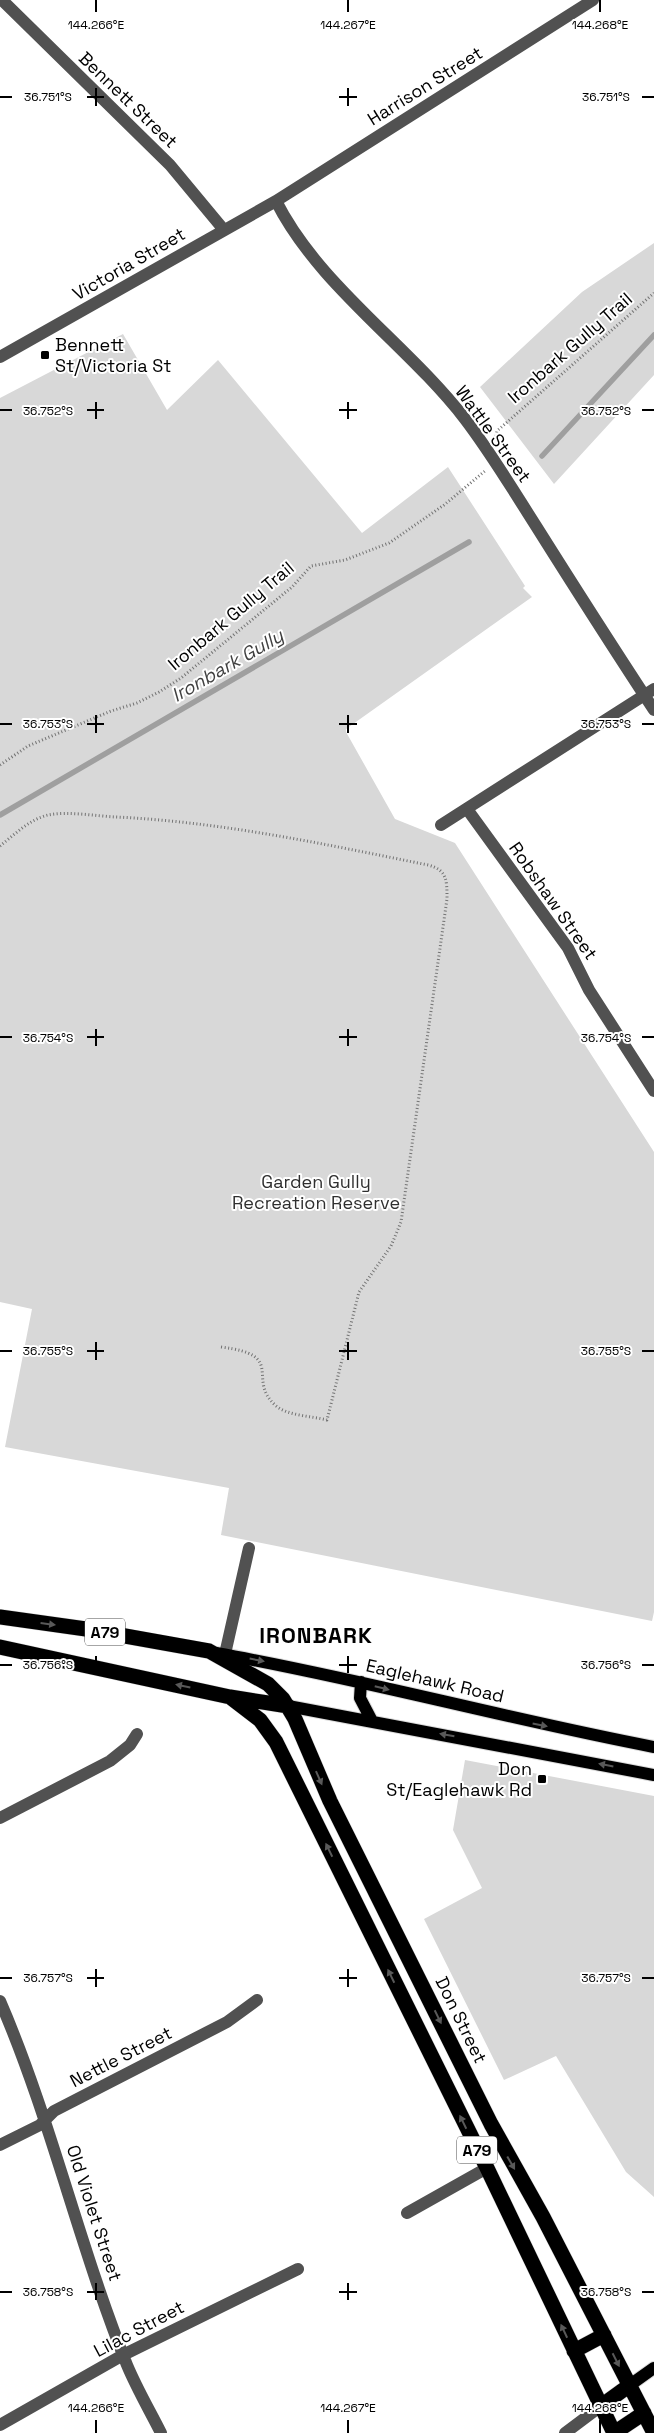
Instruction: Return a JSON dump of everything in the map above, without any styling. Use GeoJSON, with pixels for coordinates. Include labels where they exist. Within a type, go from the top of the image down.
{"type":"FeatureCollection","features":[{"type":"Feature","properties":{"kind":"highway","name":"Eaglehawk Road"},"geometry":{"type":"LineString","coordinates":[[0,1617],[86,1629],[209,1651]]}},
{"type":"Feature","properties":{"kind":"highway","name":"A79"},"geometry":{"type":"LineString","coordinates":[[0,1647],[230,1696],[260,1720],[276,1742],[487,2168],[614,2433]]}},
{"type":"Feature","properties":{"kind":"highway","name":"Don Street"},"geometry":{"type":"LineString","coordinates":[[209,1651],[268,1684],[288,1706],[330,1801],[491,2124],[630,2385],[649,2410],[654,2433]]}},
{"type":"Feature","properties":{"kind":"highway"},"geometry":{"type":"LineString","coordinates":[[230,1696],[288,1706]]}},
{"type":"Feature","properties":{"kind":"highway"},"geometry":{"type":"LineString","coordinates":[[574,2351],[604,2335]]}},
{"type":"Feature","properties":{"kind":"highway"},"geometry":{"type":"LineString","coordinates":[[601,2406],[630,2385]]}},
{"type":"Feature","properties":{"kind":"highway"},"geometry":{"type":"LineString","coordinates":[[614,2433],[649,2410]]}},
{"type":"Feature","properties":{"kind":"main road","name":"Eaglehawk Road"},"geometry":{"type":"LineString","coordinates":[[209,1651],[361,1682],[529,1722],[654,1747]]}},
{"type":"Feature","properties":{"kind":"main road"},"geometry":{"type":"LineString","coordinates":[[361,1682],[360,1698],[372,1721]]}},
{"type":"Feature","properties":{"kind":"main road"},"geometry":{"type":"LineString","coordinates":[[288,1706],[654,1775]]}},
{"type":"Feature","properties":{"kind":"main road"},"geometry":{"type":"LineString","coordinates":[[630,2385],[654,2368]]}},
{"type":"Feature","properties":{"kind":"street","name":"Bennett Street"},"geometry":{"type":"LineString","coordinates":[[2,0],[170,166],[224,230]]}},
{"type":"Feature","properties":{"kind":"street","name":"Harrison Street"},"geometry":{"type":"LineString","coordinates":[[276,201],[593,0]]}},
{"type":"Feature","properties":{"kind":"street","name":"Victoria Street"},"geometry":{"type":"LineString","coordinates":[[0,357],[276,201]]}},
{"type":"Feature","properties":{"kind":"street","name":"Wattle Street"},"geometry":{"type":"LineString","coordinates":[[276,201],[287,223],[312,256],[439,388],[465,420],[495,461],[649,692],[654,710]]}},
{"type":"Feature","properties":{"kind":"street"},"geometry":{"type":"LineString","coordinates":[[441,825],[649,692]]}},
{"type":"Feature","properties":{"kind":"street","name":"Robshaw Street"},"geometry":{"type":"LineString","coordinates":[[467,809],[568,948],[589,990],[654,1091]]}},
{"type":"Feature","properties":{"kind":"street"},"geometry":{"type":"LineString","coordinates":[[225,1654],[249,1548]]}},
{"type":"Feature","properties":{"kind":"street"},"geometry":{"type":"LineString","coordinates":[[0,1818],[110,1761],[125,1749],[137,1734]]}},
{"type":"Feature","properties":{"kind":"street","name":"Nettle Street"},"geometry":{"type":"LineString","coordinates":[[0,2144],[45,2120],[54,2111],[227,2022],[257,2000]]}},
{"type":"Feature","properties":{"kind":"street","name":"Old Violet Street"},"geometry":{"type":"LineString","coordinates":[[0,2001],[26,2062],[66,2188],[124,2355],[161,2433]]}},
{"type":"Feature","properties":{"kind":"street"},"geometry":{"type":"LineString","coordinates":[[407,2213],[487,2168]]}},
{"type":"Feature","properties":{"kind":"street","name":"Lilac Street"},"geometry":{"type":"LineString","coordinates":[[0,2425],[124,2355],[298,2269]]}},
{"type":"Feature","properties":{"kind":"street"},"geometry":{"type":"LineString","coordinates":[[565,2433],[601,2406]]}},
{"type":"Feature","properties":{"kind":"path","name":"Ironbark Gully Trail"},"geometry":{"type":"LineString","coordinates":[[0,765],[28,746],[102,715],[137,703],[159,692],[181,678],[292,587],[311,566],[346,560],[389,543],[456,496],[495,461],[497,431],[654,293]]}},
{"type":"Feature","properties":{"kind":"path"},"geometry":{"type":"LineString","coordinates":[[0,846],[34,821],[48,815],[135,818],[228,826],[297,838],[428,865],[442,871],[446,877],[447,899],[401,1222],[391,1246],[359,1292],[327,1420],[283,1410],[276,1406],[270,1399],[262,1366],[254,1355],[242,1350],[221,1347]]}},
{"type":"Feature","properties":{"kind":"green space"},"geometry":{"type":"Polygon","coordinates":[[[654,243],[654,375],[554,484],[480,387],[582,292],[654,243]]]}},
{"type":"Feature","properties":{"kind":"green space","name":"Garden Gully Recreation Reserve"},"geometry":{"type":"Polygon","coordinates":[[[123,334],[167,410],[218,360],[362,533],[448,467],[525,586],[523,588],[532,597],[346,729],[346,732],[395,819],[455,843],[654,1152],[654,1612],[652,1621],[221,1535],[229,1488],[5,1447],[32,1309],[0,1302],[0,398],[123,334]]]}},
{"type":"Feature","properties":{"kind":"green space"},"geometry":{"type":"Polygon","coordinates":[[[465,1760],[654,1796],[654,2197],[626,2172],[556,2056],[504,2080],[424,1919],[482,1888],[453,1830],[465,1760]]]}},
{"type":"Feature","properties":{"kind":"waterway","name":"Ironbark Gully"},"geometry":{"type":"LineString","coordinates":[[542,456],[654,335]]}},
{"type":"Feature","properties":{"kind":"waterway","name":"Ironbark Gully"},"geometry":{"type":"LineString","coordinates":[[0,815],[469,542]]}},
{"type":"Feature","properties":{"kind":"place","name":"Bennett St/Victoria St"},"geometry":{"type":"Point","coordinates":[45,355]}},
{"type":"Feature","properties":{"kind":"place","name":"Don St/Eaglehawk Rd"},"geometry":{"type":"Point","coordinates":[542,1779]}},
{"type":"Feature","properties":{"kind":"district","name":"IRONBARK"},"geometry":{"type":"Point","coordinates":[316,1635]}}]}
